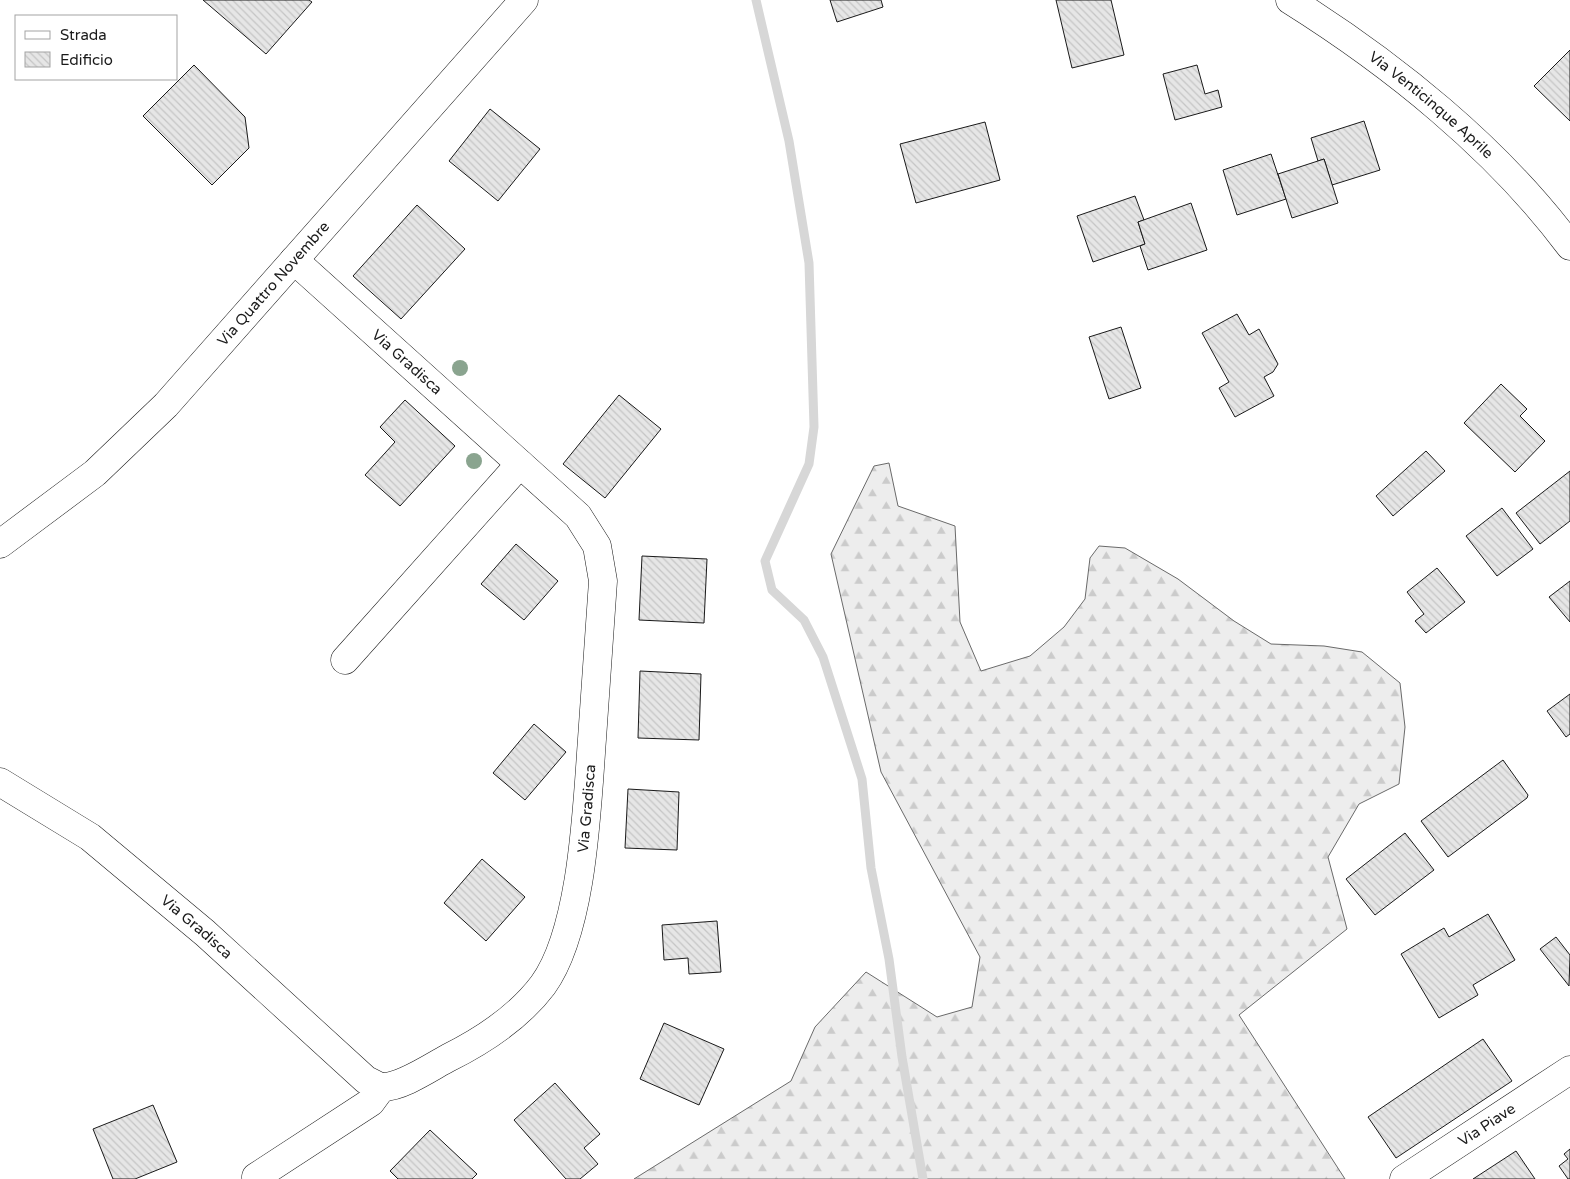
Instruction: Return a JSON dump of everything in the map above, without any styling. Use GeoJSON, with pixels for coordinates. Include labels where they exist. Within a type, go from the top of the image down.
{"type":"FeatureCollection","features":[{"type":"Feature","properties":{"kind":"street","name":"Via Quattro Novembre"},"geometry":{"type":"LineString","coordinates":[[0,544],[95,473],[166,404],[524,0]]}},
{"type":"Feature","properties":{"kind":"street","name":"Via Venticinque Aprile"},"geometry":{"type":"LineString","coordinates":[[1290,0],[1330,25],[1398,76],[1455,124],[1507,173],[1563,237]]}},
{"type":"Feature","properties":{"kind":"street","name":"Via Gradisca"},"geometry":{"type":"LineString","coordinates":[[0,782],[90,837],[205,933],[366,1080],[382,1087],[399,1084],[463,1051],[498,1029],[522,1010],[544,984],[559,954],[570,921],[586,830],[603,580],[597,546],[578,516],[294,260]]}},
{"type":"Feature","properties":{"kind":"street"},"geometry":{"type":"LineString","coordinates":[[345,660],[520,464]]}},
{"type":"Feature","properties":{"kind":"street","name":"Via Piave"},"geometry":{"type":"LineString","coordinates":[[1404,1179],[1570,1070]]}},
{"type":"Feature","properties":{"kind":"street"},"geometry":{"type":"LineString","coordinates":[[256,1176],[371,1102],[382,1087]]}},
{"type":"Feature","properties":{"kind":"green space"},"geometry":{"type":"Polygon","coordinates":[[[889,463],[898,506],[955,526],[960,622],[981,671],[1030,656],[1064,627],[1085,599],[1090,558],[1099,546],[1125,548],[1178,579],[1234,621],[1271,644],[1324,646],[1362,652],[1400,683],[1405,727],[1399,784],[1359,804],[1328,857],[1347,929],[1239,1015],[1345,1179],[634,1179],[791,1081],[815,1027],[866,972],[937,1017],[972,1007],[980,957],[881,772],[831,554],[874,466],[889,463]]]}},
{"type":"Feature","properties":{"kind":"building"},"geometry":{"type":"Polygon","coordinates":[[[203,0],[309,0],[312,2],[266,54],[203,0]]]}},
{"type":"Feature","properties":{"kind":"building"},"geometry":{"type":"Polygon","coordinates":[[[830,0],[881,0],[883,7],[837,22],[830,0]]]}},
{"type":"Feature","properties":{"kind":"building"},"geometry":{"type":"Polygon","coordinates":[[[1056,0],[1111,0],[1124,55],[1072,68],[1056,0]]]}},
{"type":"Feature","properties":{"kind":"building"},"geometry":{"type":"Polygon","coordinates":[[[1570,50],[1570,121],[1534,86],[1570,50]]]}},
{"type":"Feature","properties":{"kind":"building"},"geometry":{"type":"Polygon","coordinates":[[[194,65],[245,117],[249,148],[212,185],[143,116],[194,65]]]}},
{"type":"Feature","properties":{"kind":"building"},"geometry":{"type":"Polygon","coordinates":[[[1197,65],[1205,94],[1218,90],[1222,107],[1175,120],[1163,74],[1197,65]]]}},
{"type":"Feature","properties":{"kind":"building"},"geometry":{"type":"Polygon","coordinates":[[[490,109],[540,149],[498,201],[449,161],[490,109]]]}},
{"type":"Feature","properties":{"kind":"building"},"geometry":{"type":"Polygon","coordinates":[[[1364,121],[1380,170],[1332,185],[1324,159],[1318,161],[1311,138],[1364,121]]]}},
{"type":"Feature","properties":{"kind":"building"},"geometry":{"type":"Polygon","coordinates":[[[985,122],[1000,180],[916,203],[900,144],[985,122]]]}},
{"type":"Feature","properties":{"kind":"building"},"geometry":{"type":"Polygon","coordinates":[[[1271,154],[1286,199],[1237,215],[1223,170],[1271,154]]]}},
{"type":"Feature","properties":{"kind":"building"},"geometry":{"type":"Polygon","coordinates":[[[1324,159],[1338,203],[1292,218],[1278,174],[1324,159]]]}},
{"type":"Feature","properties":{"kind":"building"},"geometry":{"type":"Polygon","coordinates":[[[1135,196],[1144,220],[1138,222],[1145,244],[1093,262],[1077,216],[1135,196]]]}},
{"type":"Feature","properties":{"kind":"building"},"geometry":{"type":"Polygon","coordinates":[[[1191,203],[1207,250],[1148,270],[1140,246],[1145,244],[1138,222],[1191,203]]]}},
{"type":"Feature","properties":{"kind":"building"},"geometry":{"type":"Polygon","coordinates":[[[417,205],[465,249],[401,319],[353,276],[417,205]]]}},
{"type":"Feature","properties":{"kind":"building"},"geometry":{"type":"Polygon","coordinates":[[[1237,314],[1249,335],[1259,329],[1278,364],[1273,372],[1264,377],[1274,396],[1235,417],[1219,388],[1229,382],[1202,333],[1237,314]]]}},
{"type":"Feature","properties":{"kind":"building"},"geometry":{"type":"Polygon","coordinates":[[[1121,327],[1141,388],[1109,399],[1089,337],[1121,327]]]}},
{"type":"Feature","properties":{"kind":"building"},"geometry":{"type":"Polygon","coordinates":[[[1501,384],[1527,409],[1520,416],[1545,441],[1515,472],[1464,423],[1501,384]]]}},
{"type":"Feature","properties":{"kind":"building"},"geometry":{"type":"Polygon","coordinates":[[[619,395],[661,429],[605,498],[563,464],[619,395]]]}},
{"type":"Feature","properties":{"kind":"building"},"geometry":{"type":"Polygon","coordinates":[[[405,400],[455,446],[400,506],[365,475],[395,442],[380,427],[405,400]]]}},
{"type":"Feature","properties":{"kind":"building"},"geometry":{"type":"Polygon","coordinates":[[[1426,451],[1445,471],[1393,516],[1376,496],[1426,451]]]}},
{"type":"Feature","properties":{"kind":"building"},"geometry":{"type":"Polygon","coordinates":[[[1570,471],[1570,521],[1540,544],[1516,513],[1570,471]]]}},
{"type":"Feature","properties":{"kind":"building"},"geometry":{"type":"Polygon","coordinates":[[[1502,508],[1533,549],[1497,576],[1466,536],[1502,508]]]}},
{"type":"Feature","properties":{"kind":"building"},"geometry":{"type":"Polygon","coordinates":[[[516,544],[558,581],[524,620],[481,584],[516,544]]]}},
{"type":"Feature","properties":{"kind":"building"},"geometry":{"type":"Polygon","coordinates":[[[642,556],[707,559],[704,623],[639,620],[642,556]]]}},
{"type":"Feature","properties":{"kind":"building"},"geometry":{"type":"Polygon","coordinates":[[[1437,568],[1465,602],[1426,633],[1415,621],[1424,614],[1407,592],[1437,568]]]}},
{"type":"Feature","properties":{"kind":"building"},"geometry":{"type":"Polygon","coordinates":[[[1570,581],[1570,622],[1549,597],[1570,581]]]}},
{"type":"Feature","properties":{"kind":"building"},"geometry":{"type":"Polygon","coordinates":[[[640,671],[701,674],[699,740],[638,738],[640,671]]]}},
{"type":"Feature","properties":{"kind":"building"},"geometry":{"type":"Polygon","coordinates":[[[1570,694],[1570,734],[1566,737],[1547,711],[1570,694]]]}},
{"type":"Feature","properties":{"kind":"building"},"geometry":{"type":"Polygon","coordinates":[[[534,724],[566,752],[525,800],[493,773],[534,724]]]}},
{"type":"Feature","properties":{"kind":"building"},"geometry":{"type":"Polygon","coordinates":[[[1503,760],[1528,795],[1527,798],[1448,857],[1421,821],[1503,760]]]}},
{"type":"Feature","properties":{"kind":"building"},"geometry":{"type":"Polygon","coordinates":[[[628,789],[679,792],[677,850],[625,848],[628,789]]]}},
{"type":"Feature","properties":{"kind":"building"},"geometry":{"type":"Polygon","coordinates":[[[1405,833],[1434,870],[1375,915],[1346,879],[1405,833]]]}},
{"type":"Feature","properties":{"kind":"building"},"geometry":{"type":"Polygon","coordinates":[[[482,859],[525,897],[486,941],[444,903],[482,859]]]}},
{"type":"Feature","properties":{"kind":"building"},"geometry":{"type":"Polygon","coordinates":[[[1488,914],[1515,960],[1473,985],[1478,995],[1439,1018],[1401,954],[1444,928],[1449,937],[1488,914]]]}},
{"type":"Feature","properties":{"kind":"building"},"geometry":{"type":"Polygon","coordinates":[[[717,921],[721,972],[689,974],[688,958],[664,960],[662,925],[717,921]]]}},
{"type":"Feature","properties":{"kind":"building"},"geometry":{"type":"Polygon","coordinates":[[[1556,937],[1570,955],[1569,986],[1540,949],[1556,937]]]}},
{"type":"Feature","properties":{"kind":"building"},"geometry":{"type":"Polygon","coordinates":[[[664,1023],[724,1049],[699,1105],[640,1079],[664,1023]]]}},
{"type":"Feature","properties":{"kind":"building"},"geometry":{"type":"Polygon","coordinates":[[[1483,1039],[1512,1081],[1396,1158],[1368,1117],[1483,1039]]]}},
{"type":"Feature","properties":{"kind":"building"},"geometry":{"type":"Polygon","coordinates":[[[555,1083],[600,1134],[584,1148],[598,1164],[580,1179],[566,1179],[514,1120],[555,1083]]]}},
{"type":"Feature","properties":{"kind":"building"},"geometry":{"type":"Polygon","coordinates":[[[153,1105],[177,1162],[135,1179],[113,1179],[93,1129],[153,1105]]]}},
{"type":"Feature","properties":{"kind":"building"},"geometry":{"type":"Polygon","coordinates":[[[430,1130],[477,1174],[472,1179],[398,1179],[390,1171],[430,1130]]]}},
{"type":"Feature","properties":{"kind":"building"},"geometry":{"type":"Polygon","coordinates":[[[1570,1149],[1570,1179],[1568,1179],[1559,1166],[1568,1159],[1564,1154],[1570,1149]]]}},
{"type":"Feature","properties":{"kind":"building"},"geometry":{"type":"Polygon","coordinates":[[[1516,1151],[1535,1179],[1473,1179],[1516,1151]]]}},
{"type":"Feature","properties":{"kind":"waterway"},"geometry":{"type":"LineString","coordinates":[[756,0],[789,141],[809,263],[814,427],[809,464],[765,561],[772,590],[804,620],[823,657],[862,779],[871,868],[889,959],[902,1057],[923,1179]]}}]}
